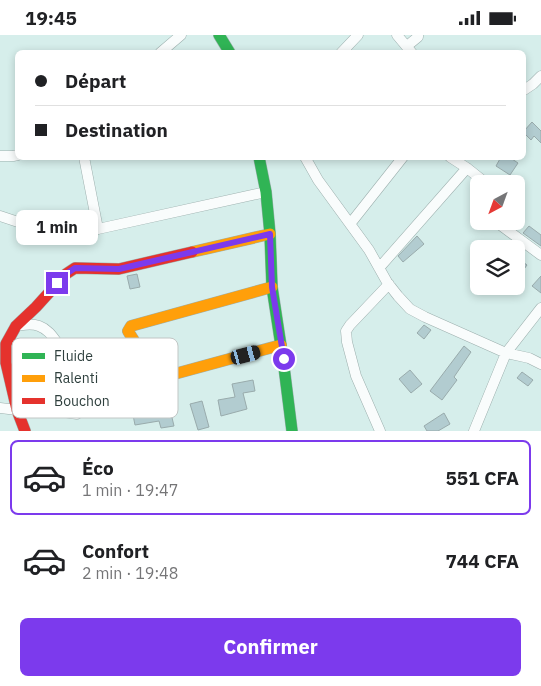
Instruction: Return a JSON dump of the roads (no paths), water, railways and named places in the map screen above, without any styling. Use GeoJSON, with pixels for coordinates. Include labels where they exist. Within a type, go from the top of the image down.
{"type":"FeatureCollection","features":[{"type":"Feature","properties":{"kind":"street"},"geometry":{"type":"LineString","coordinates":[[164,50],[181,35]]}},
{"type":"Feature","properties":{"kind":"street"},"geometry":{"type":"LineString","coordinates":[[219,35],[228,50]]}},
{"type":"Feature","properties":{"kind":"street"},"geometry":{"type":"LineString","coordinates":[[344,50],[358,35]]}},
{"type":"Feature","properties":{"kind":"street"},"geometry":{"type":"LineString","coordinates":[[397,35],[410,49],[420,36]]}},
{"type":"Feature","properties":{"kind":"street"},"geometry":{"type":"LineString","coordinates":[[533,88],[541,76]]}},
{"type":"Feature","properties":{"kind":"street"},"geometry":{"type":"LineString","coordinates":[[0,156],[15,156]]}},
{"type":"Feature","properties":{"kind":"street"},"geometry":{"type":"LineString","coordinates":[[85,160],[98,229]]}},
{"type":"Feature","properties":{"kind":"street"},"geometry":{"type":"LineString","coordinates":[[261,160],[270,234],[272,287],[292,431]]}},
{"type":"Feature","properties":{"kind":"street"},"geometry":{"type":"LineString","coordinates":[[307,160],[318,180],[369,250],[398,297],[410,309],[506,353],[529,358],[541,364]]}},
{"type":"Feature","properties":{"kind":"street"},"geometry":{"type":"LineString","coordinates":[[350,224],[401,160]]}},
{"type":"Feature","properties":{"kind":"street"},"geometry":{"type":"LineString","coordinates":[[455,160],[476,175]]}},
{"type":"Feature","properties":{"kind":"street"},"geometry":{"type":"LineString","coordinates":[[379,268],[467,168]]}},
{"type":"Feature","properties":{"kind":"street"},"geometry":{"type":"LineString","coordinates":[[0,216],[33,227],[69,234],[266,192]]}},
{"type":"Feature","properties":{"kind":"street"},"geometry":{"type":"LineString","coordinates":[[507,230],[541,255]]}},
{"type":"Feature","properties":{"kind":"street"},"geometry":{"type":"LineString","coordinates":[[12,387],[6,363],[6,344],[16,326],[66,274],[75,268],[119,269],[270,234]]}},
{"type":"Feature","properties":{"kind":"street"},"geometry":{"type":"LineString","coordinates":[[380,431],[356,375],[346,331],[389,284]]}},
{"type":"Feature","properties":{"kind":"street"},"geometry":{"type":"LineString","coordinates":[[133,338],[128,331],[131,326],[272,287]]}},
{"type":"Feature","properties":{"kind":"street"},"geometry":{"type":"LineString","coordinates":[[474,431],[506,353],[541,308]]}},
{"type":"Feature","properties":{"kind":"street"},"geometry":{"type":"LineString","coordinates":[[16,326],[38,325],[54,338]]}},
{"type":"Feature","properties":{"kind":"street"},"geometry":{"type":"LineString","coordinates":[[178,374],[281,345]]}},
{"type":"Feature","properties":{"kind":"street"},"geometry":{"type":"LineString","coordinates":[[21,418],[25,431]]}}]}
